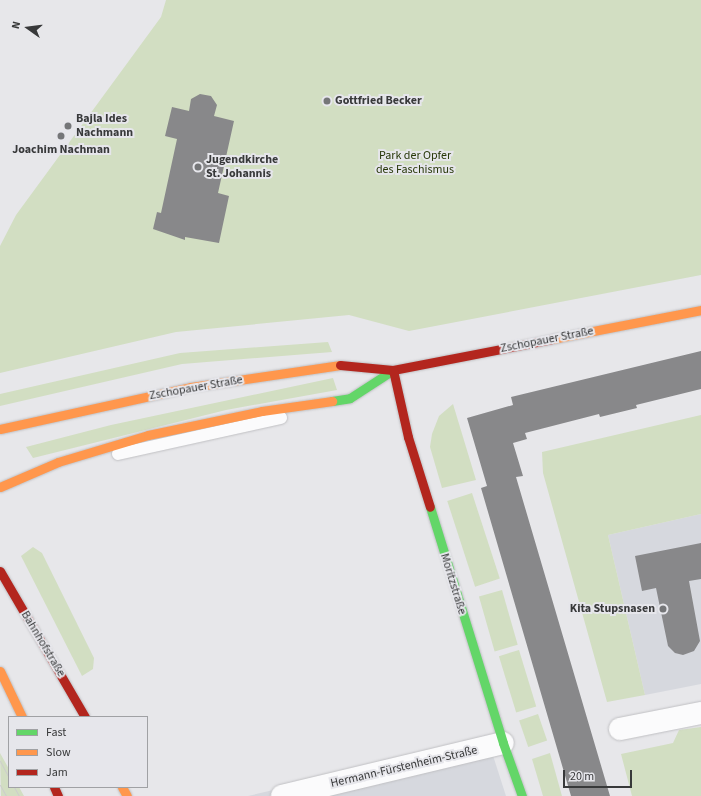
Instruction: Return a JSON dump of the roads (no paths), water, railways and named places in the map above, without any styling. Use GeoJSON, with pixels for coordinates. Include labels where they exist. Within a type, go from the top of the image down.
{"type":"FeatureCollection","features":[{"type":"Feature","properties":{"kind":"main road","name":"Zschopauer Straße"},"geometry":{"type":"LineString","coordinates":[[0,429],[191,387],[342,365],[393,370],[701,310]]}},
{"type":"Feature","properties":{"kind":"main road","name":"Zschopauer Straße"},"geometry":{"type":"LineString","coordinates":[[350,398],[393,370]]}},
{"type":"Feature","properties":{"kind":"main road","name":"Moritzstraße"},"geometry":{"type":"LineString","coordinates":[[393,370],[408,437],[503,744],[522,796]]}},
{"type":"Feature","properties":{"kind":"main road","name":"Zschopauer Straße"},"geometry":{"type":"LineString","coordinates":[[0,487],[58,462]]}},
{"type":"Feature","properties":{"kind":"main road","name":"Bahnhofstraße"},"geometry":{"type":"LineString","coordinates":[[0,571],[84,716]]}},
{"type":"Feature","properties":{"kind":"main road"},"geometry":{"type":"LineString","coordinates":[[0,671],[22,716]]}},
{"type":"Feature","properties":{"kind":"street"},"geometry":{"type":"LineString","coordinates":[[620,729],[701,713]]}},
{"type":"Feature","properties":{"kind":"street","name":"Hermann-Fürstenheim-Straße"},"geometry":{"type":"LineString","coordinates":[[282,796],[503,744]]}},
{"type":"Feature","properties":{"kind":"lane","name":"Zschopauer Straße"},"geometry":{"type":"LineString","coordinates":[[58,462],[76,464],[318,411],[350,398]]}},
{"type":"Feature","properties":{"kind":"tram line"},"geometry":{"type":"LineString","coordinates":[[0,761],[8,776]]}},
{"type":"Feature","properties":{"kind":"tram line"},"geometry":{"type":"LineString","coordinates":[[0,785],[6,796]]}},
{"type":"Feature","properties":{"kind":"tram line"},"geometry":{"type":"LineString","coordinates":[[15,788],[19,796]]}},
{"type":"Feature","properties":{"kind":"place","name":"Gottfried Becker"},"geometry":{"type":"Point","coordinates":[327,101]}},
{"type":"Feature","properties":{"kind":"place","name":"Bajla Ides Nachmann"},"geometry":{"type":"Point","coordinates":[68,126]}},
{"type":"Feature","properties":{"kind":"place","name":"Joachim Nachman"},"geometry":{"type":"Point","coordinates":[61,136]}},
{"type":"Feature","properties":{"kind":"place","name":"Jugendkirche St. Johannis"},"geometry":{"type":"Point","coordinates":[198,167]}},
{"type":"Feature","properties":{"kind":"place","name":"Kita Stupsnasen"},"geometry":{"type":"Point","coordinates":[663,609]}},
{"type":"Feature","properties":{"kind":"park label","name":"Park der Opfer des Faschismus"},"geometry":{"type":"Point","coordinates":[415,163]}}]}
